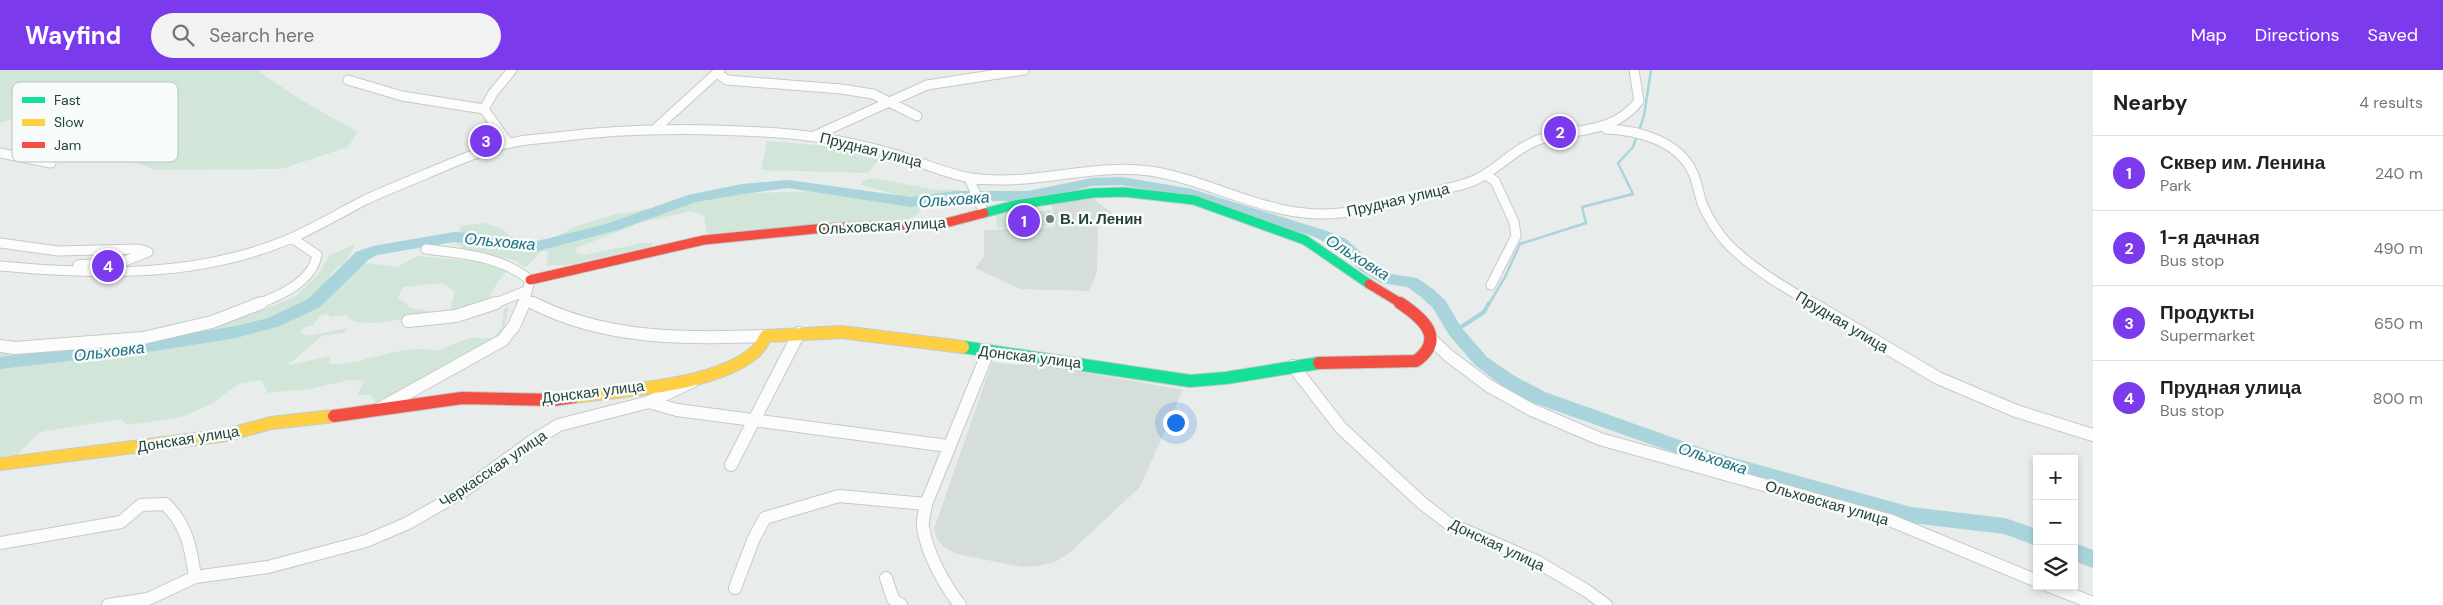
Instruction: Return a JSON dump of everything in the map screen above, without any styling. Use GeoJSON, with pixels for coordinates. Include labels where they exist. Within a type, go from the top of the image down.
{"type":"FeatureCollection","features":[{"type":"Feature","properties":{"kind":"street"},"geometry":{"type":"LineString","coordinates":[[484,108],[493,92],[512,70]]}},
{"type":"Feature","properties":{"kind":"street"},"geometry":{"type":"LineString","coordinates":[[814,136],[890,100],[942,82],[1024,70]]}},
{"type":"Feature","properties":{"kind":"street","name":"Прудная улица"},"geometry":{"type":"LineString","coordinates":[[1601,128],[1624,116],[1639,102],[1634,70]]}},
{"type":"Feature","properties":{"kind":"street"},"geometry":{"type":"LineString","coordinates":[[654,130],[719,71],[727,80],[841,89],[873,94],[890,100],[917,116]]}},
{"type":"Feature","properties":{"kind":"street"},"geometry":{"type":"LineString","coordinates":[[348,80],[402,96],[484,108],[508,143]]}},
{"type":"Feature","properties":{"kind":"street","name":"Прудная улица"},"geometry":{"type":"LineString","coordinates":[[0,266],[57,271],[127,272],[175,269],[221,261],[261,250],[292,238],[368,199],[458,161],[508,143],[578,134],[654,130],[734,131],[814,136],[876,149],[971,183],[1027,180],[1105,170],[1148,171],[1197,182],[1272,209],[1311,216],[1372,209],[1465,184],[1486,175],[1536,140],[1601,128],[1630,130],[1675,148],[1693,172],[1696,187],[1707,214],[1725,241],[1778,282],[1938,378],[2016,411],[2093,435]]}},
{"type":"Feature","properties":{"kind":"street"},"geometry":{"type":"LineString","coordinates":[[46,162],[51,163]]}},
{"type":"Feature","properties":{"kind":"street"},"geometry":{"type":"LineString","coordinates":[[1486,175],[1495,181],[1514,222],[1516,236],[1491,285]]}},
{"type":"Feature","properties":{"kind":"street"},"geometry":{"type":"LineString","coordinates":[[971,183],[984,213]]}},
{"type":"Feature","properties":{"kind":"street","name":"Ольховская улица"},"geometry":{"type":"LineString","coordinates":[[530,280],[704,240],[825,228],[942,224],[1015,204],[1101,193],[1150,194],[1194,200],[1305,240],[1353,275],[1394,298],[1412,311],[1424,324],[1431,339],[1450,358],[1476,378],[1521,404],[1560,423],[1600,439],[1892,521],[2033,579]]}},
{"type":"Feature","properties":{"kind":"street"},"geometry":{"type":"LineString","coordinates":[[0,346],[16,348],[143,338],[212,322],[257,306],[287,293],[315,266],[317,255],[292,238]]}},
{"type":"Feature","properties":{"kind":"street"},"geometry":{"type":"LineString","coordinates":[[0,243],[58,251],[139,249],[148,252],[140,258],[75,266],[57,271]]}},
{"type":"Feature","properties":{"kind":"street"},"geometry":{"type":"LineString","coordinates":[[426,249],[494,261],[523,272],[530,280]]}},
{"type":"Feature","properties":{"kind":"street","name":"Донская улица"},"geometry":{"type":"LineString","coordinates":[[375,411],[429,379],[503,340],[512,332],[525,295],[526,285],[530,280]]}},
{"type":"Feature","properties":{"kind":"street"},"geometry":{"type":"LineString","coordinates":[[408,321],[456,316],[525,295]]}},
{"type":"Feature","properties":{"kind":"street","name":"Донская улица"},"geometry":{"type":"LineString","coordinates":[[525,295],[538,306],[608,331],[698,338],[841,332],[1039,357],[1190,381],[1226,378],[1322,362],[1416,361],[1428,352],[1431,339]]}},
{"type":"Feature","properties":{"kind":"street"},"geometry":{"type":"LineString","coordinates":[[731,465],[799,333]]}},
{"type":"Feature","properties":{"kind":"street","name":"Донская улица"},"geometry":{"type":"LineString","coordinates":[[0,464],[227,435],[271,423],[375,411],[462,398],[553,400],[697,379],[735,364],[756,351],[766,336]]}},
{"type":"Feature","properties":{"kind":"street"},"geometry":{"type":"LineString","coordinates":[[960,605],[948,591],[943,575],[927,544],[922,526],[926,504],[948,446],[988,352]]}},
{"type":"Feature","properties":{"kind":"street","name":"Донская улица"},"geometry":{"type":"LineString","coordinates":[[1293,366],[1341,428],[1448,523],[1536,561],[1587,591],[1606,605]]}},
{"type":"Feature","properties":{"kind":"street","name":"Черкасская улица"},"geometry":{"type":"LineString","coordinates":[[108,605],[148,600],[195,577],[268,567],[366,540],[408,523],[462,492],[531,442],[559,425],[649,402],[697,379]]}},
{"type":"Feature","properties":{"kind":"street"},"geometry":{"type":"LineString","coordinates":[[649,402],[677,410],[754,422],[948,446]]}},
{"type":"Feature","properties":{"kind":"street"},"geometry":{"type":"LineString","coordinates":[[736,588],[754,538],[765,518],[839,496],[926,504]]}},
{"type":"Feature","properties":{"kind":"street"},"geometry":{"type":"LineString","coordinates":[[0,543],[121,522],[141,505],[164,504],[177,514],[188,537],[195,577]]}},
{"type":"Feature","properties":{"kind":"street"},"geometry":{"type":"LineString","coordinates":[[886,578],[893,599],[901,605]]}},
{"type":"Feature","properties":{"kind":"street"},"geometry":{"type":"LineString","coordinates":[[2059,590],[2093,604]]}},
{"type":"Feature","properties":{"kind":"shaded area"},"geometry":{"type":"Polygon","coordinates":[[[1090,196],[1112,213],[1107,223],[1098,227],[1097,272],[1089,291],[1020,289],[975,268],[984,257],[984,230],[1055,227],[1051,202],[1090,196]]]}},
{"type":"Feature","properties":{"kind":"shaded area"},"geometry":{"type":"Polygon","coordinates":[[[992,362],[1017,365],[1032,363],[1183,390],[1140,487],[1069,553],[1055,562],[1022,567],[957,554],[942,546],[936,537],[934,529],[992,362]]]}},
{"type":"Feature","properties":{"kind":"green space"},"geometry":{"type":"Polygon","coordinates":[[[0,70],[257,70],[301,100],[358,132],[348,147],[281,169],[156,170],[133,162],[178,162],[178,82],[12,82],[12,119],[0,123],[0,70]]]}},
{"type":"Feature","properties":{"kind":"green space"},"geometry":{"type":"Polygon","coordinates":[[[767,141],[829,146],[881,157],[868,173],[761,170],[767,141]]]}},
{"type":"Feature","properties":{"kind":"green space"},"geometry":{"type":"Polygon","coordinates":[[[873,178],[937,190],[956,189],[961,191],[932,197],[905,197],[861,185],[862,181],[873,178]]]}},
{"type":"Feature","properties":{"kind":"green space"},"geometry":{"type":"Polygon","coordinates":[[[744,191],[754,193],[820,191],[904,205],[963,198],[963,203],[922,207],[917,214],[905,221],[828,223],[707,234],[704,216],[691,211],[639,223],[576,248],[577,253],[584,255],[643,243],[653,243],[652,246],[567,265],[546,266],[548,253],[544,250],[525,267],[514,260],[460,251],[460,245],[455,244],[461,226],[483,223],[502,228],[509,235],[533,241],[555,237],[577,226],[613,215],[652,208],[664,210],[695,200],[744,191]]]}},
{"type":"Feature","properties":{"kind":"green space"},"geometry":{"type":"Polygon","coordinates":[[[1051,210],[1053,226],[997,228],[996,215],[1051,210]]]}},
{"type":"Feature","properties":{"kind":"green space"},"geometry":{"type":"Polygon","coordinates":[[[353,245],[354,247],[346,260],[331,274],[329,281],[336,285],[361,262],[396,267],[417,256],[483,262],[506,272],[497,283],[487,302],[449,314],[455,291],[441,283],[403,287],[398,298],[411,308],[432,312],[434,316],[373,323],[355,322],[345,315],[331,317],[327,314],[320,316],[313,325],[303,328],[301,333],[308,336],[348,328],[344,333],[322,336],[288,365],[331,356],[328,364],[341,364],[411,349],[436,351],[469,338],[494,338],[502,326],[504,309],[509,307],[503,334],[378,407],[371,395],[357,395],[364,381],[349,380],[309,389],[267,393],[262,380],[238,384],[213,403],[182,417],[127,425],[121,419],[46,431],[38,433],[18,454],[0,457],[0,352],[10,355],[44,353],[50,360],[166,346],[179,337],[249,315],[295,297],[318,275],[330,255],[353,245]]]}},
{"type":"Feature","properties":{"kind":"waterway"},"geometry":{"type":"LineString","coordinates":[[1489,304],[1505,277],[1520,244],[1586,223],[1582,207],[1633,194],[1618,163],[1633,147],[1644,116],[1651,70]]}},
{"type":"Feature","properties":{"kind":"waterway","name":"Ольховка"},"geometry":{"type":"LineString","coordinates":[[0,363],[155,345],[236,332],[274,322],[314,303],[362,256],[373,251],[454,237],[472,238],[486,243],[534,247],[612,227],[693,198],[742,189],[788,184],[911,202],[955,196],[1028,196],[1092,182],[1122,181],[1187,192],[1321,234],[1340,243],[1367,267],[1387,279],[1411,282],[1427,293],[1439,304],[1455,331],[1481,361],[1507,380],[1538,397],[1713,459],[1911,515],[2005,526],[2033,536]]}},
{"type":"Feature","properties":{"kind":"waterway"},"geometry":{"type":"LineString","coordinates":[[1455,331],[1484,312],[1489,303]]}},
{"type":"Feature","properties":{"kind":"waterway","name":"Ольховка"},"geometry":{"type":"LineString","coordinates":[[2078,553],[2093,559]]}},
{"type":"Feature","properties":{"kind":"traffic: fast"},"geometry":{"type":"LineString","coordinates":[[984,213],[1015,205],[1093,193],[1124,192],[1194,200],[1305,240],[1369,284]]}},
{"type":"Feature","properties":{"kind":"traffic: fast"},"geometry":{"type":"LineString","coordinates":[[963,347],[1190,381],[1226,378],[1319,363]]}},
{"type":"Feature","properties":{"kind":"traffic: slow"},"geometry":{"type":"LineString","coordinates":[[574,397],[669,384],[716,372],[737,363],[755,352],[766,336],[841,332],[963,347]]}},
{"type":"Feature","properties":{"kind":"traffic: slow"},"geometry":{"type":"LineString","coordinates":[[0,464],[227,435],[271,423],[334,416]]}},
{"type":"Feature","properties":{"kind":"traffic: jam"},"geometry":{"type":"LineString","coordinates":[[530,280],[704,240],[825,228],[942,224],[984,213]]}},
{"type":"Feature","properties":{"kind":"traffic: jam"},"geometry":{"type":"LineString","coordinates":[[1319,363],[1416,361],[1428,352],[1431,341],[1424,323],[1407,307],[1369,284]]}},
{"type":"Feature","properties":{"kind":"traffic: jam"},"geometry":{"type":"LineString","coordinates":[[334,416],[462,398],[553,400],[574,397]]}},
{"type":"Feature","properties":{"kind":"place","name":"1-я дачная"},"geometry":{"type":"Point","coordinates":[1560,132]}},
{"type":"Feature","properties":{"kind":"place","name":"Продукты"},"geometry":{"type":"Point","coordinates":[486,141]}},
{"type":"Feature","properties":{"kind":"place","name":"В. И. Ленин"},"geometry":{"type":"Point","coordinates":[1050,219]}},
{"type":"Feature","properties":{"kind":"place","name":"Сквер им. Ленина"},"geometry":{"type":"Point","coordinates":[1024,221]}},
{"type":"Feature","properties":{"kind":"place","name":"Прудная улица"},"geometry":{"type":"Point","coordinates":[108,266]}}]}
